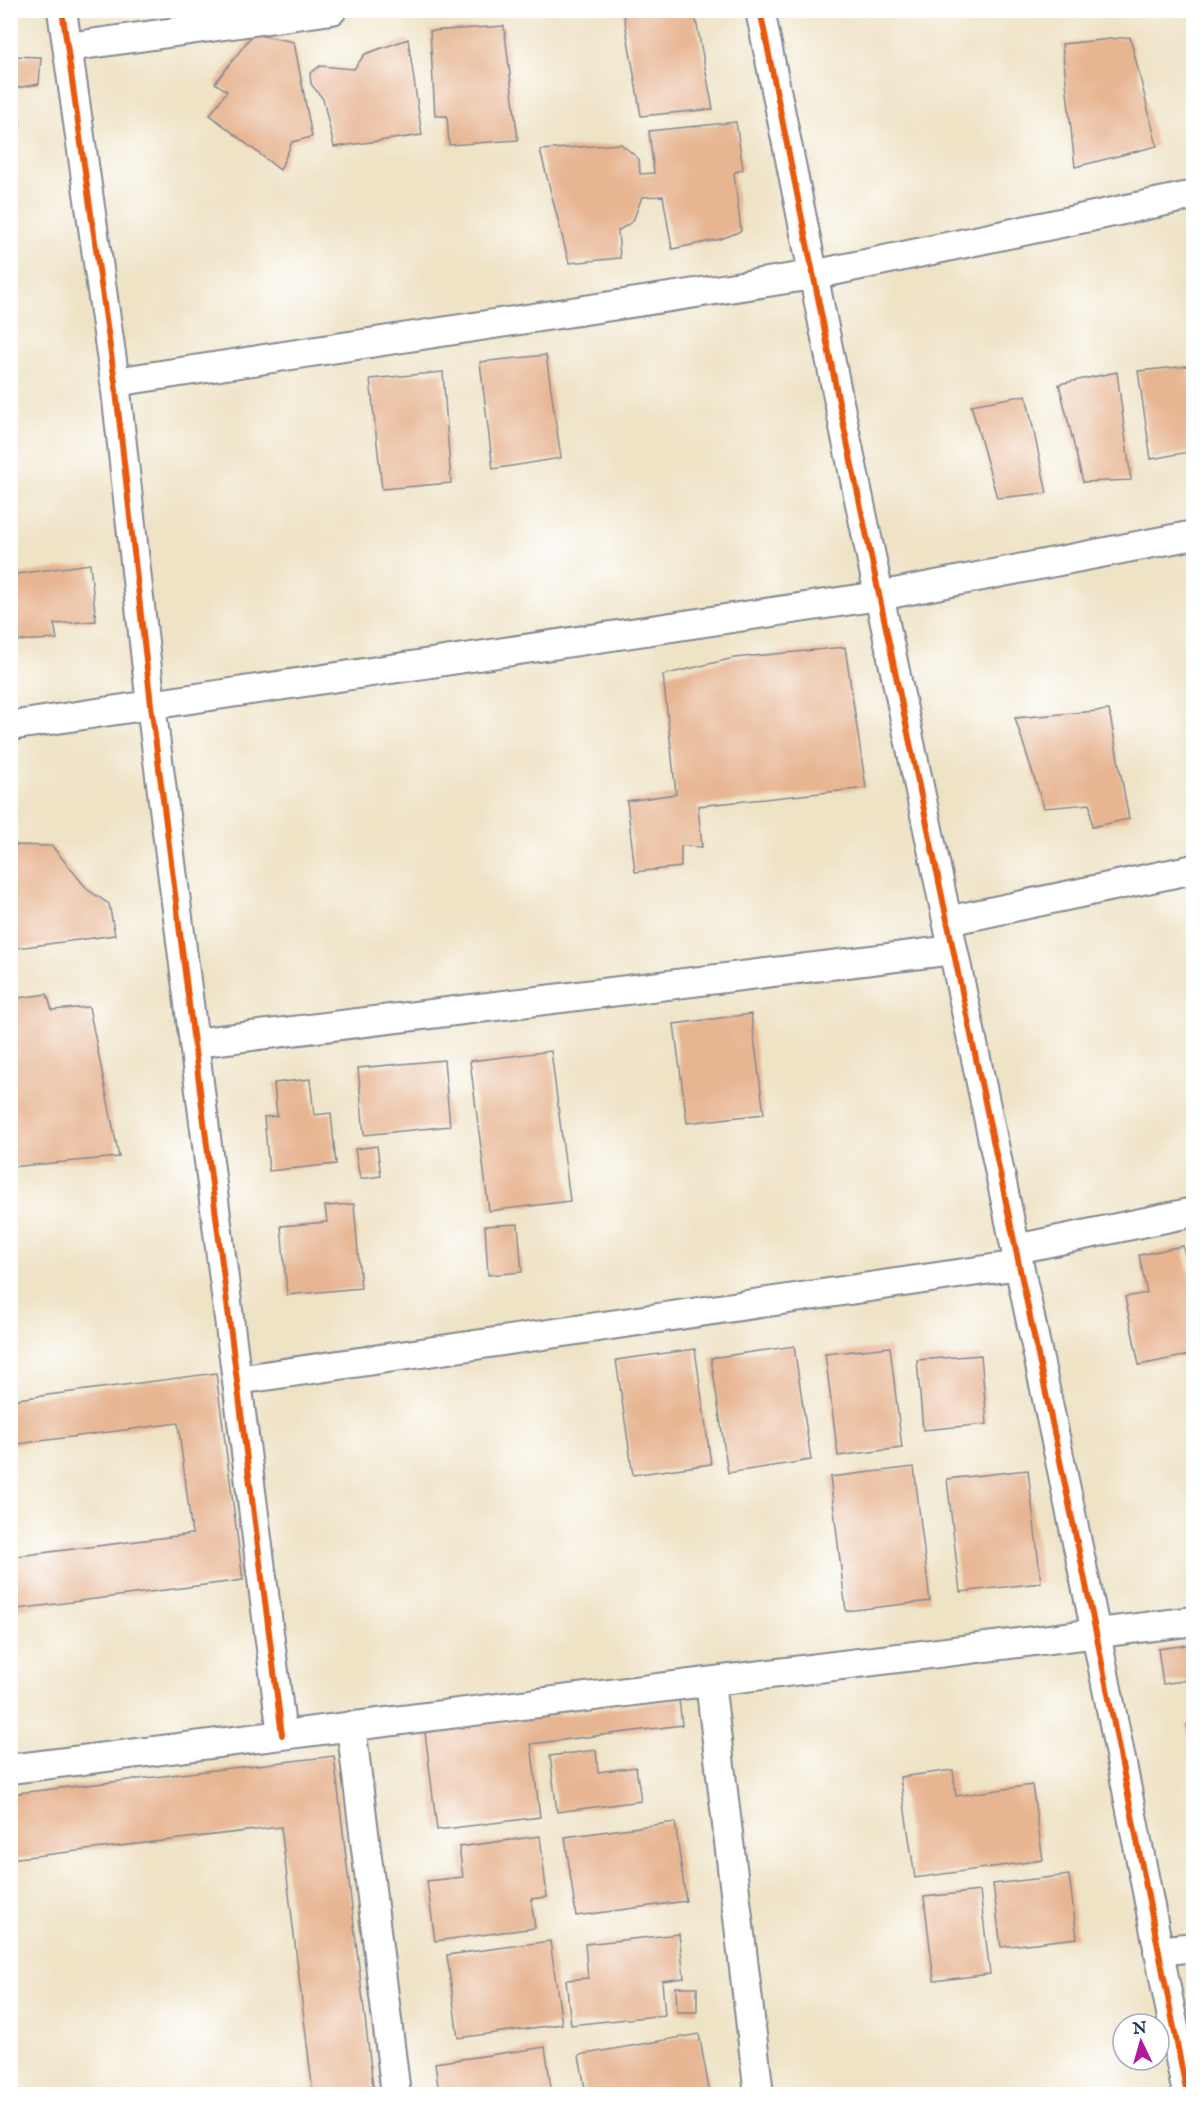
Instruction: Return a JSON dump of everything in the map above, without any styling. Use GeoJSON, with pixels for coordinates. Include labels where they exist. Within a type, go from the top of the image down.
{"type":"FeatureCollection","features":[{"type":"Feature","properties":{"kind":"street"},"geometry":{"type":"LineString","coordinates":[[63,10],[115,382],[152,705],[282,1735]]}},
{"type":"Feature","properties":{"kind":"street"},"geometry":{"type":"LineString","coordinates":[[68,46],[332,10]]}},
{"type":"Feature","properties":{"kind":"street"},"geometry":{"type":"LineString","coordinates":[[760,10],[879,596],[1096,1633],[1186,2094]]}},
{"type":"Feature","properties":{"kind":"street"},"geometry":{"type":"LineString","coordinates":[[115,382],[813,275],[1194,195]]}},
{"type":"Feature","properties":{"kind":"street"},"geometry":{"type":"LineString","coordinates":[[10,726],[879,596],[1194,535]]}},
{"type":"Feature","properties":{"kind":"street"},"geometry":{"type":"LineString","coordinates":[[947,921],[1194,869]]}},
{"type":"Feature","properties":{"kind":"street"},"geometry":{"type":"LineString","coordinates":[[194,1043],[953,950]]}},
{"type":"Feature","properties":{"kind":"street"},"geometry":{"type":"LineString","coordinates":[[237,1380],[1017,1257],[1194,1212]]}},
{"type":"Feature","properties":{"kind":"street"},"geometry":{"type":"LineString","coordinates":[[10,1769],[1194,1621]]}},
{"type":"Feature","properties":{"kind":"street"},"geometry":{"type":"LineString","coordinates":[[710,1682],[759,2094]]}},
{"type":"Feature","properties":{"kind":"street"},"geometry":{"type":"LineString","coordinates":[[351,1726],[396,2094]]}},
{"type":"Feature","properties":{"kind":"street"},"geometry":{"type":"LineString","coordinates":[[1158,1951],[1194,1947]]}},
{"type":"Feature","properties":{"kind":"building"},"geometry":{"type":"Polygon","coordinates":[[[623,10],[694,10],[713,109],[641,116],[623,10]]]}},
{"type":"Feature","properties":{"kind":"building"},"geometry":{"type":"Polygon","coordinates":[[[504,26],[518,140],[449,145],[447,116],[435,116],[430,31],[504,26]]]}},
{"type":"Feature","properties":{"kind":"building"},"geometry":{"type":"Polygon","coordinates":[[[253,34],[294,42],[312,137],[292,142],[280,170],[210,115],[227,91],[215,83],[253,34]]]}},
{"type":"Feature","properties":{"kind":"building"},"geometry":{"type":"Polygon","coordinates":[[[1130,37],[1157,146],[1075,167],[1062,44],[1130,37]]]}},
{"type":"Feature","properties":{"kind":"building"},"geometry":{"type":"Polygon","coordinates":[[[408,39],[422,135],[334,147],[323,99],[311,84],[310,73],[320,66],[354,69],[365,54],[408,39]]]}},
{"type":"Feature","properties":{"kind":"building"},"geometry":{"type":"Polygon","coordinates":[[[10,56],[41,57],[39,84],[16,88],[20,124],[10,124],[10,56]]]}},
{"type":"Feature","properties":{"kind":"building"},"geometry":{"type":"Polygon","coordinates":[[[736,122],[743,169],[734,173],[741,231],[721,239],[672,249],[663,196],[642,197],[633,221],[618,231],[620,258],[569,263],[540,150],[621,144],[639,159],[640,174],[654,173],[649,131],[736,122]]]}},
{"type":"Feature","properties":{"kind":"building"},"geometry":{"type":"Polygon","coordinates":[[[546,355],[561,458],[493,469],[480,362],[546,355]]]}},
{"type":"Feature","properties":{"kind":"building"},"geometry":{"type":"Polygon","coordinates":[[[1188,366],[1194,402],[1194,451],[1151,459],[1138,371],[1188,366]]]}},
{"type":"Feature","properties":{"kind":"building"},"geometry":{"type":"Polygon","coordinates":[[[443,372],[451,483],[382,489],[370,379],[443,372]]]}},
{"type":"Feature","properties":{"kind":"building"},"geometry":{"type":"Polygon","coordinates":[[[1117,372],[1131,480],[1083,482],[1059,384],[1117,372]]]}},
{"type":"Feature","properties":{"kind":"building"},"geometry":{"type":"Polygon","coordinates":[[[1026,395],[1047,493],[997,498],[971,405],[1026,395]]]}},
{"type":"Feature","properties":{"kind":"building"},"geometry":{"type":"Polygon","coordinates":[[[90,564],[96,621],[54,624],[57,639],[10,641],[10,575],[90,564]]]}},
{"type":"Feature","properties":{"kind":"building"},"geometry":{"type":"Polygon","coordinates":[[[845,647],[866,788],[698,806],[702,847],[681,846],[681,867],[635,872],[627,801],[676,794],[663,675],[734,658],[845,647]]]}},
{"type":"Feature","properties":{"kind":"building"},"geometry":{"type":"Polygon","coordinates":[[[1109,710],[1129,819],[1092,827],[1090,804],[1044,808],[1015,718],[1109,710]]]}},
{"type":"Feature","properties":{"kind":"building"},"geometry":{"type":"Polygon","coordinates":[[[10,845],[52,846],[88,890],[109,904],[115,935],[10,949],[10,845]]]}},
{"type":"Feature","properties":{"kind":"building"},"geometry":{"type":"Polygon","coordinates":[[[47,994],[52,1010],[89,1007],[119,1157],[10,1167],[10,999],[47,994]]]}},
{"type":"Feature","properties":{"kind":"building"},"geometry":{"type":"Polygon","coordinates":[[[751,1014],[764,1114],[687,1123],[674,1024],[751,1014]]]}},
{"type":"Feature","properties":{"kind":"building"},"geometry":{"type":"Polygon","coordinates":[[[551,1051],[570,1201],[489,1211],[470,1061],[551,1051]]]}},
{"type":"Feature","properties":{"kind":"building"},"geometry":{"type":"Polygon","coordinates":[[[444,1060],[450,1126],[364,1135],[358,1068],[444,1060]]]}},
{"type":"Feature","properties":{"kind":"building"},"geometry":{"type":"Polygon","coordinates":[[[310,1079],[314,1115],[331,1113],[336,1164],[269,1171],[264,1117],[277,1116],[274,1083],[310,1079]]]}},
{"type":"Feature","properties":{"kind":"building"},"geometry":{"type":"Polygon","coordinates":[[[377,1146],[381,1176],[360,1179],[355,1149],[377,1146]]]}},
{"type":"Feature","properties":{"kind":"building"},"geometry":{"type":"Polygon","coordinates":[[[354,1204],[361,1288],[287,1295],[281,1226],[327,1222],[325,1206],[354,1204]]]}},
{"type":"Feature","properties":{"kind":"building"},"geometry":{"type":"Polygon","coordinates":[[[518,1224],[522,1272],[488,1275],[485,1226],[518,1224]]]}},
{"type":"Feature","properties":{"kind":"building"},"geometry":{"type":"Polygon","coordinates":[[[1183,1246],[1194,1297],[1194,1354],[1139,1365],[1125,1297],[1147,1293],[1139,1255],[1183,1246]]]}},
{"type":"Feature","properties":{"kind":"building"},"geometry":{"type":"Polygon","coordinates":[[[794,1346],[811,1460],[728,1473],[711,1358],[794,1346]]]}},
{"type":"Feature","properties":{"kind":"building"},"geometry":{"type":"Polygon","coordinates":[[[890,1347],[902,1448],[838,1456],[825,1354],[890,1347]]]}},
{"type":"Feature","properties":{"kind":"building"},"geometry":{"type":"Polygon","coordinates":[[[695,1349],[711,1464],[633,1475],[616,1360],[695,1349]]]}},
{"type":"Feature","properties":{"kind":"building"},"geometry":{"type":"Polygon","coordinates":[[[981,1355],[987,1424],[923,1430],[917,1360],[981,1355]]]}},
{"type":"Feature","properties":{"kind":"building"},"geometry":{"type":"Polygon","coordinates":[[[216,1373],[243,1580],[10,1610],[10,1557],[192,1534],[178,1423],[10,1445],[10,1400],[216,1373]]]}},
{"type":"Feature","properties":{"kind":"building"},"geometry":{"type":"Polygon","coordinates":[[[914,1467],[930,1601],[846,1611],[830,1477],[914,1467]]]}},
{"type":"Feature","properties":{"kind":"building"},"geometry":{"type":"Polygon","coordinates":[[[1028,1470],[1041,1583],[960,1592],[947,1479],[1028,1470]]]}},
{"type":"Feature","properties":{"kind":"building"},"geometry":{"type":"Polygon","coordinates":[[[1194,1644],[1194,1679],[1163,1684],[1158,1649],[1194,1644]]]}},
{"type":"Feature","properties":{"kind":"building"},"geometry":{"type":"Polygon","coordinates":[[[679,1700],[682,1725],[531,1744],[540,1817],[437,1830],[425,1732],[679,1700]]]}},
{"type":"Feature","properties":{"kind":"building"},"geometry":{"type":"Polygon","coordinates":[[[1194,1724],[1194,1754],[1192,1754],[1187,1725],[1194,1724]]]}},
{"type":"Feature","properties":{"kind":"building"},"geometry":{"type":"Polygon","coordinates":[[[596,1750],[598,1772],[636,1767],[641,1801],[557,1812],[550,1756],[596,1750]]]}},
{"type":"Feature","properties":{"kind":"building"},"geometry":{"type":"Polygon","coordinates":[[[334,1756],[374,2094],[313,2094],[281,1827],[10,1859],[10,1794],[334,1756]]]}},
{"type":"Feature","properties":{"kind":"building"},"geometry":{"type":"Polygon","coordinates":[[[953,1770],[956,1796],[1032,1785],[1043,1860],[915,1878],[900,1777],[953,1770]]]}},
{"type":"Feature","properties":{"kind":"building"},"geometry":{"type":"Polygon","coordinates":[[[675,1822],[686,1901],[576,1916],[565,1837],[675,1822]]]}},
{"type":"Feature","properties":{"kind":"building"},"geometry":{"type":"Polygon","coordinates":[[[540,1836],[547,1897],[531,1899],[535,1928],[435,1941],[427,1881],[463,1877],[459,1847],[540,1836]]]}},
{"type":"Feature","properties":{"kind":"building"},"geometry":{"type":"Polygon","coordinates":[[[1069,1875],[1077,1938],[1001,1947],[993,1884],[1069,1875]]]}},
{"type":"Feature","properties":{"kind":"building"},"geometry":{"type":"Polygon","coordinates":[[[980,1891],[990,1974],[934,1981],[924,1897],[980,1891]]]}},
{"type":"Feature","properties":{"kind":"building"},"geometry":{"type":"Polygon","coordinates":[[[679,1934],[684,1978],[662,1981],[665,2015],[571,2025],[566,1980],[588,1978],[585,1944],[679,1934]]]}},
{"type":"Feature","properties":{"kind":"building"},"geometry":{"type":"Polygon","coordinates":[[[550,1941],[562,2024],[458,2038],[447,1955],[550,1941]]]}},
{"type":"Feature","properties":{"kind":"building"},"geometry":{"type":"Polygon","coordinates":[[[676,1987],[697,1987],[697,2012],[677,2012],[676,1987]]]}},
{"type":"Feature","properties":{"kind":"building"},"geometry":{"type":"Polygon","coordinates":[[[699,2034],[710,2094],[586,2094],[579,2055],[699,2034]]]}},
{"type":"Feature","properties":{"kind":"building"},"geometry":{"type":"Polygon","coordinates":[[[545,2047],[552,2094],[439,2094],[435,2063],[545,2047]]]}},
{"type":"Feature","properties":{"kind":"cycle path"},"geometry":{"type":"LineString","coordinates":[[62,10],[115,382],[151,705],[282,1735]]}},
{"type":"Feature","properties":{"kind":"cycle path"},"geometry":{"type":"LineString","coordinates":[[760,10],[845,432],[1096,1633],[1187,2094]]}}]}
